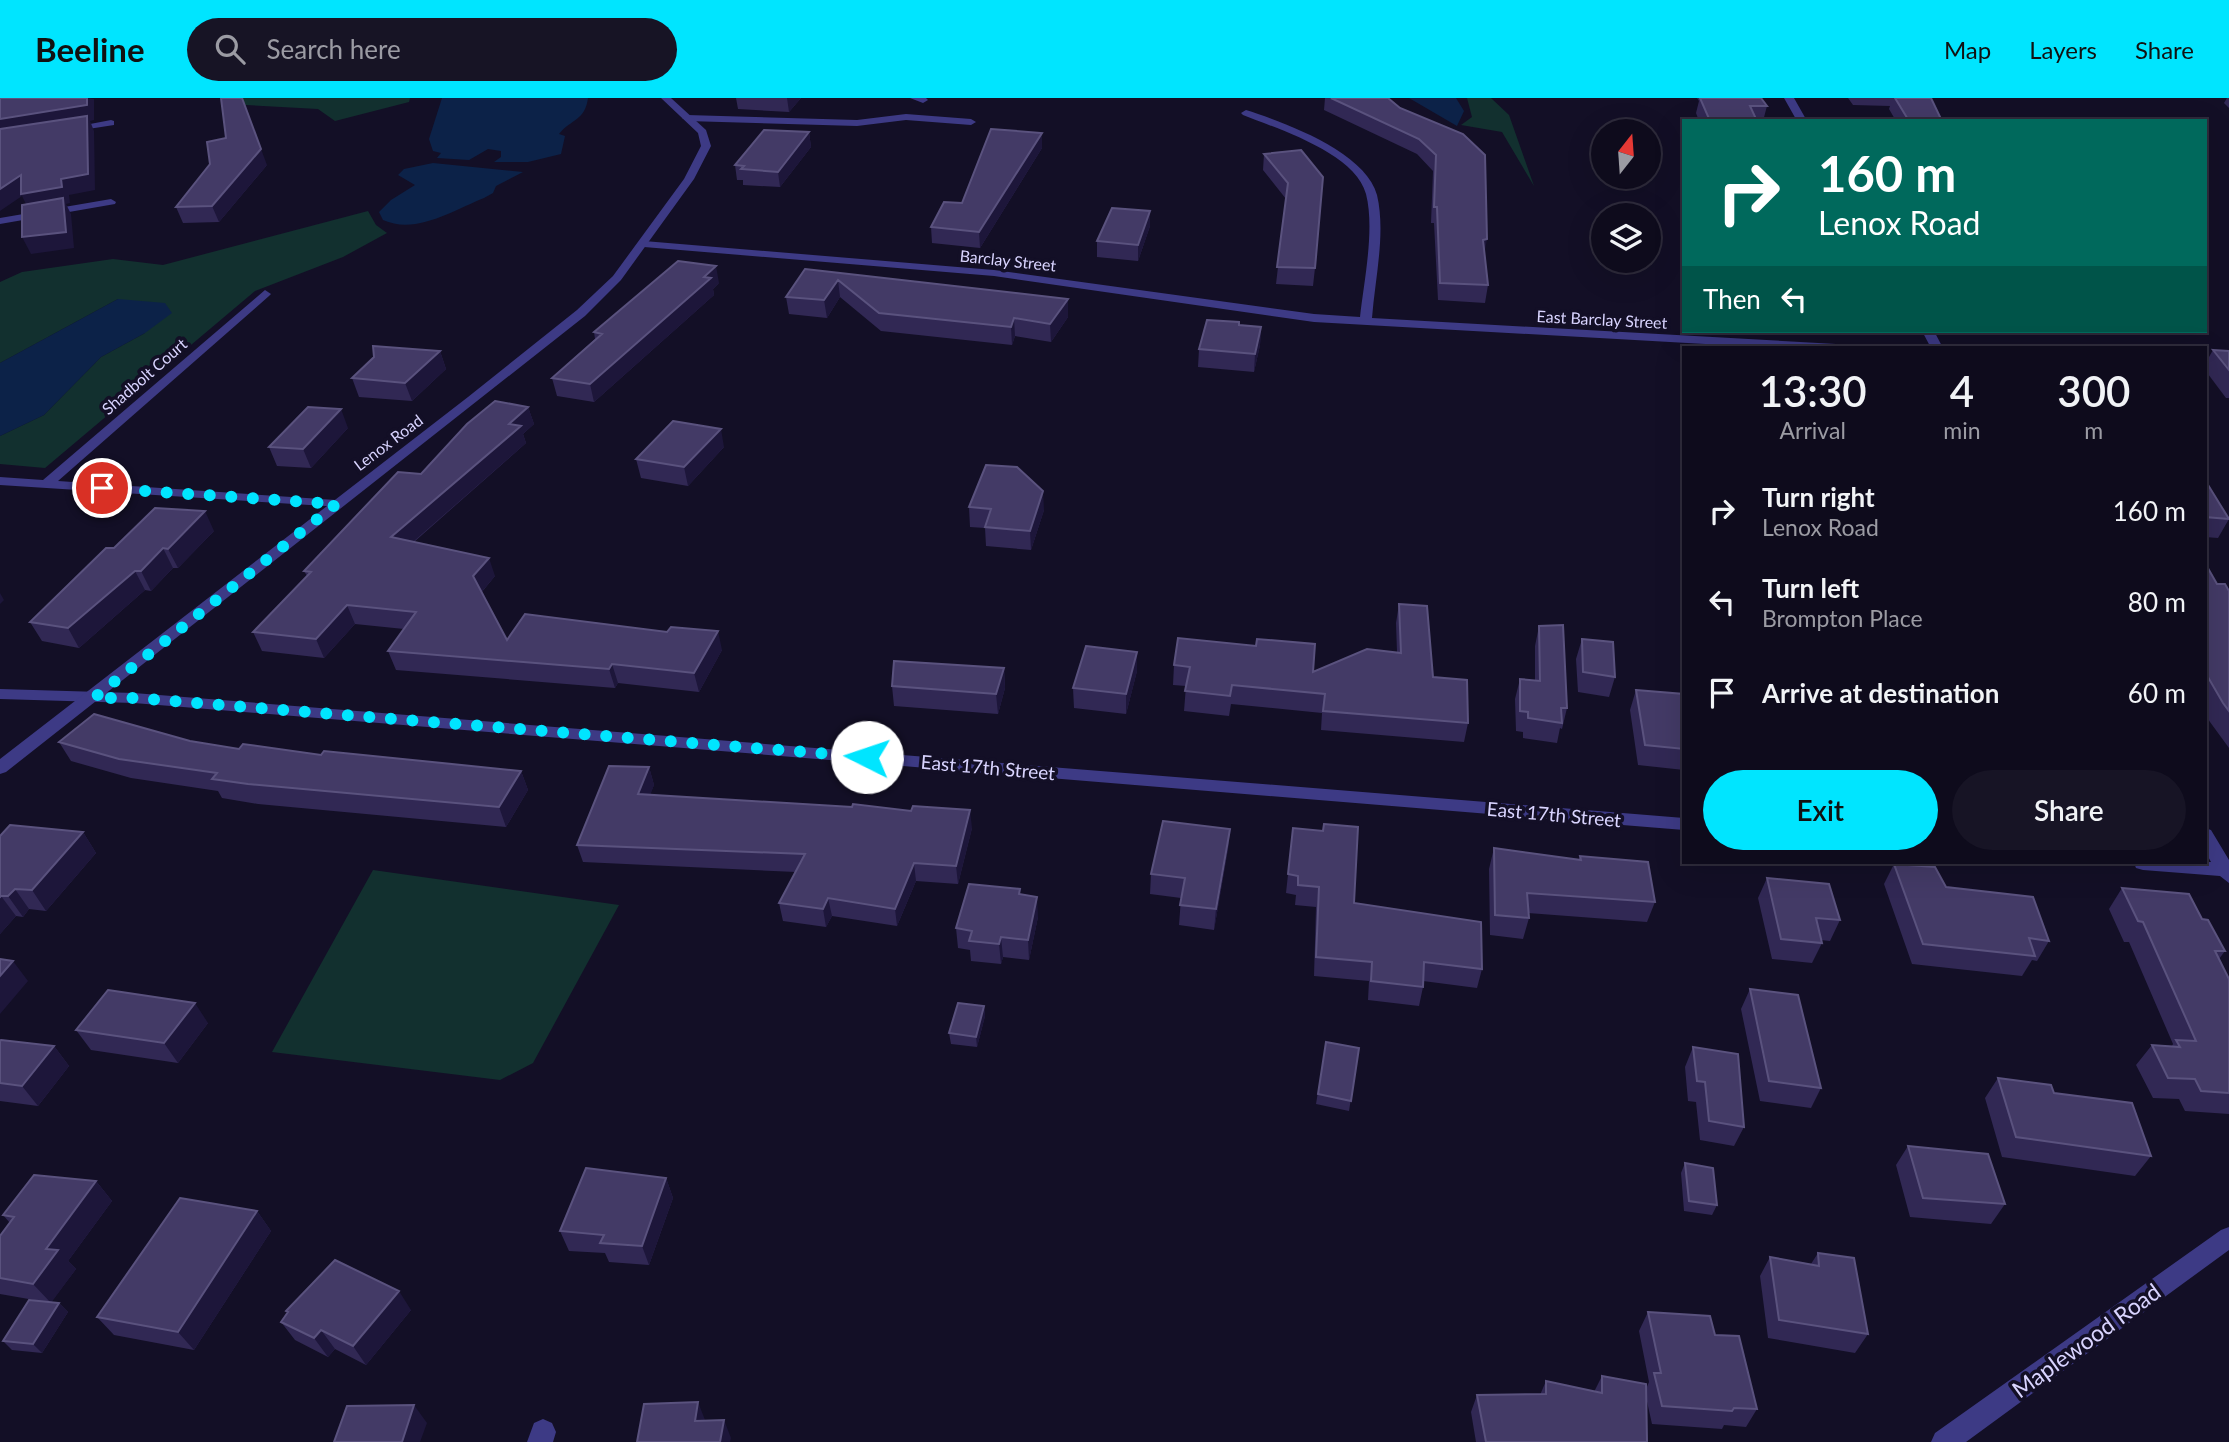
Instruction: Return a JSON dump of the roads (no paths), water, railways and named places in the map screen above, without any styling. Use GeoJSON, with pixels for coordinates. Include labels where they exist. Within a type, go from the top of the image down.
{"type":"FeatureCollection","features":[{"type":"Feature","properties":{"kind":"street"},"geometry":{"type":"LineString","coordinates":[[666,98],[699,130],[762,121]]}},
{"type":"Feature","properties":{"kind":"street"},"geometry":{"type":"LineString","coordinates":[[1789,98],[1801,119]]}},
{"type":"Feature","properties":{"kind":"street"},"geometry":{"type":"LineString","coordinates":[[1246,113],[1315,142],[1354,168],[1371,190],[1373,215],[1366,321]]}},
{"type":"Feature","properties":{"kind":"street"},"geometry":{"type":"LineString","coordinates":[[687,118],[762,121],[813,128],[832,122],[906,117],[971,122]]}},
{"type":"Feature","properties":{"kind":"street"},"geometry":{"type":"LineString","coordinates":[[62,131],[111,123]]}},
{"type":"Feature","properties":{"kind":"street","name":"Lenox Road"},"geometry":{"type":"LineString","coordinates":[[0,768],[94,698],[336,504],[581,313],[617,278],[645,244],[701,160],[706,146],[704,132],[699,130]]}},
{"type":"Feature","properties":{"kind":"street"},"geometry":{"type":"LineString","coordinates":[[0,221],[111,202]]}},
{"type":"Feature","properties":{"kind":"street","name":"Barclay Street"},"geometry":{"type":"LineString","coordinates":[[645,244],[994,274],[1314,318],[1366,321]]}},
{"type":"Feature","properties":{"kind":"street","name":"Shadbolt Court"},"geometry":{"type":"LineString","coordinates":[[46,484],[265,294]]}},
{"type":"Feature","properties":{"kind":"street","name":"East Barclay Street"},"geometry":{"type":"LineString","coordinates":[[1366,321],[1801,346]]}},
{"type":"Feature","properties":{"kind":"street"},"geometry":{"type":"LineString","coordinates":[[0,481],[336,504]]}},
{"type":"Feature","properties":{"kind":"street","name":"East 17th Street"},"geometry":{"type":"LineString","coordinates":[[0,694],[134,698],[1682,824]]}},
{"type":"Feature","properties":{"kind":"street"},"geometry":{"type":"LineString","coordinates":[[2207,838],[2227,873]]}},
{"type":"Feature","properties":{"kind":"street"},"geometry":{"type":"LineString","coordinates":[[2151,864],[2227,873]]}},
{"type":"Feature","properties":{"kind":"street","name":"Maplewood Road"},"geometry":{"type":"LineString","coordinates":[[1944,1442],[2229,1237]]}},
{"type":"Feature","properties":{"kind":"water"},"geometry":{"type":"Polygon","coordinates":[[[442,98],[588,98],[581,116],[559,134],[565,136],[561,154],[528,162],[494,162],[501,157],[501,151],[488,149],[469,160],[437,158],[441,153],[433,151],[429,139],[442,98]]]}},
{"type":"Feature","properties":{"kind":"water"},"geometry":{"type":"Polygon","coordinates":[[[1409,98],[1456,98],[1464,111],[1457,126],[1409,98]]]}},
{"type":"Feature","properties":{"kind":"water"},"geometry":{"type":"Polygon","coordinates":[[[433,163],[523,172],[496,186],[493,193],[484,198],[435,219],[408,225],[383,220],[379,212],[391,200],[415,185],[398,175],[404,169],[433,163]]]}},
{"type":"Feature","properties":{"kind":"water"},"geometry":{"type":"Polygon","coordinates":[[[118,299],[165,303],[172,313],[145,333],[101,357],[44,415],[0,436],[0,363],[118,299]]]}}]}
